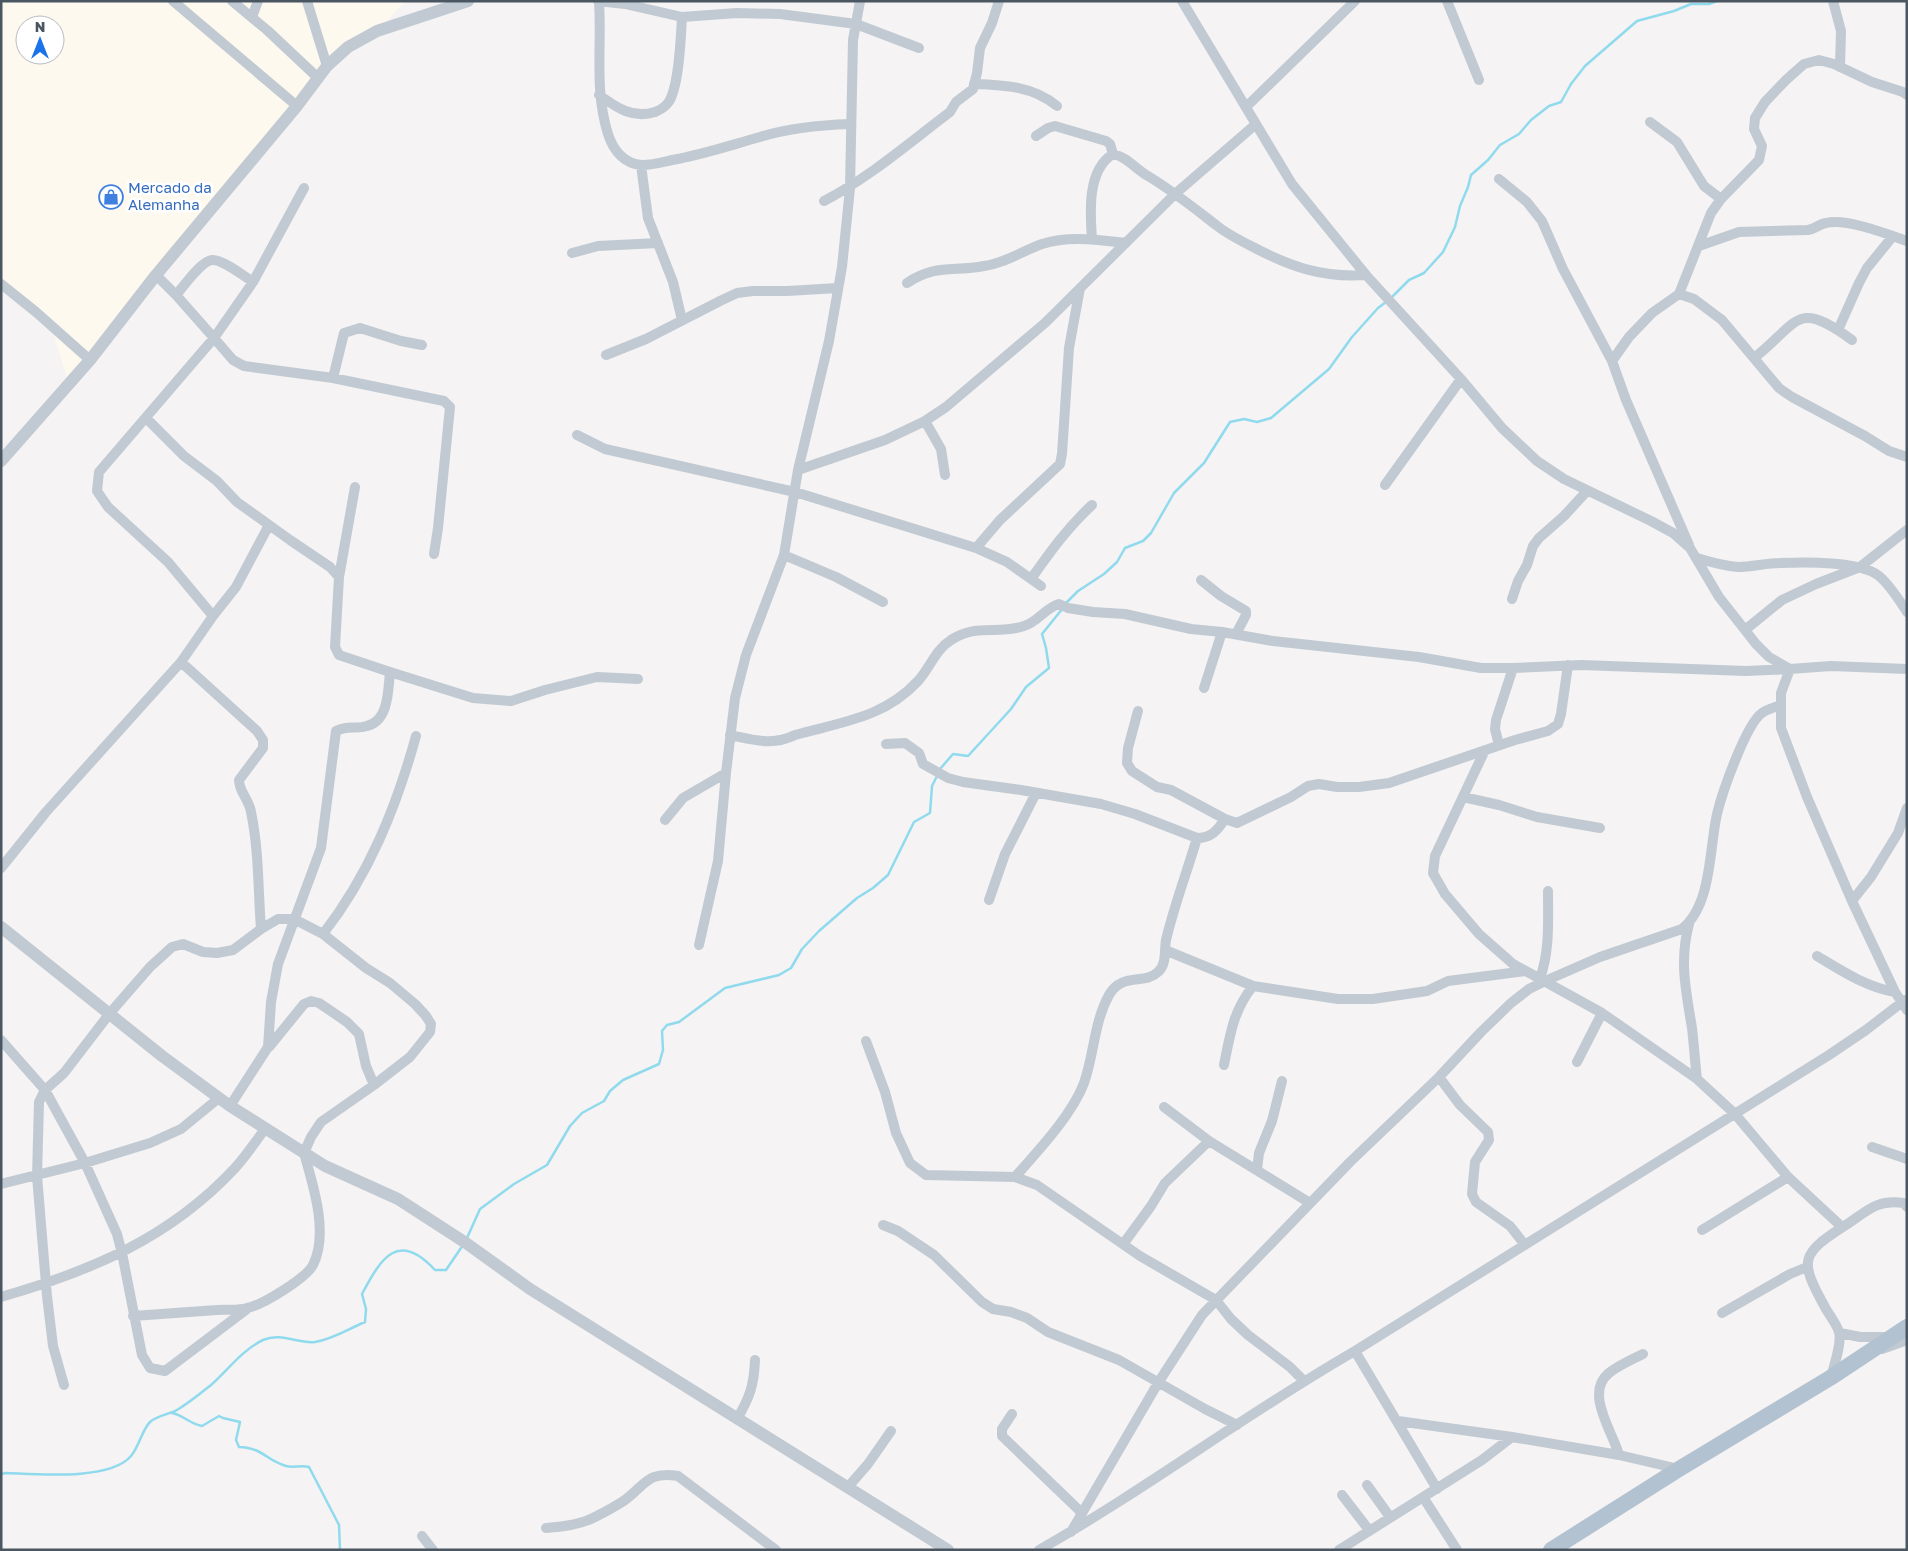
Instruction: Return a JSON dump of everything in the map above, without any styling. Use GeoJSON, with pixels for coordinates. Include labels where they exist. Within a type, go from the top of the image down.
{"type":"FeatureCollection","features":[{"type":"Feature","properties":{"kind":"main road"},"geometry":{"type":"LineString","coordinates":[[1551,1550],[1679,1469],[1830,1378],[1907,1327]]}},
{"type":"Feature","properties":{"kind":"street"},"geometry":{"type":"LineString","coordinates":[[173,1],[296,106]]}},
{"type":"Feature","properties":{"kind":"street"},"geometry":{"type":"LineString","coordinates":[[232,1],[317,77]]}},
{"type":"Feature","properties":{"kind":"street"},"geometry":{"type":"LineString","coordinates":[[252,17],[258,1]]}},
{"type":"Feature","properties":{"kind":"street"},"geometry":{"type":"LineString","coordinates":[[307,1],[327,66]]}},
{"type":"Feature","properties":{"kind":"street"},"geometry":{"type":"LineString","coordinates":[[699,945],[718,862],[735,698],[746,655],[784,555],[796,492],[798,470],[829,341],[848,217],[853,40],[860,1]]}},
{"type":"Feature","properties":{"kind":"street"},"geometry":{"type":"LineString","coordinates":[[824,201],[850,188],[950,112],[956,102],[973,89],[980,48],[992,23],[999,1]]}},
{"type":"Feature","properties":{"kind":"street"},"geometry":{"type":"LineString","coordinates":[[1182,1],[1292,184],[1366,275],[1461,379],[1502,428],[1537,461],[1564,480],[1651,520],[1673,533],[1690,548]]}},
{"type":"Feature","properties":{"kind":"street"},"geometry":{"type":"LineString","coordinates":[[1246,107],[1355,1]]}},
{"type":"Feature","properties":{"kind":"street"},"geometry":{"type":"LineString","coordinates":[[1447,1],[1479,80]]}},
{"type":"Feature","properties":{"kind":"street"},"geometry":{"type":"LineString","coordinates":[[1833,1],[1841,32],[1840,67]]}},
{"type":"Feature","properties":{"kind":"street"},"geometry":{"type":"LineString","coordinates":[[1,460],[90,360],[156,275],[327,66],[348,47],[377,32],[463,2]]}},
{"type":"Feature","properties":{"kind":"street"},"geometry":{"type":"LineString","coordinates":[[850,124],[796,128],[761,136],[726,148],[687,158],[641,165],[620,156],[608,135],[599,95],[600,25],[598,2],[625,4],[682,17],[737,13],[780,14],[856,24],[919,48]]}},
{"type":"Feature","properties":{"kind":"street"},"geometry":{"type":"LineString","coordinates":[[599,95],[618,109],[635,115],[661,110],[669,102],[673,88],[679,58],[682,17]]}},
{"type":"Feature","properties":{"kind":"street"},"geometry":{"type":"LineString","coordinates":[[1612,361],[1629,336],[1652,313],[1665,302],[1679,294],[1711,212],[1720,199],[1759,160],[1762,146],[1754,130],[1755,118],[1765,102],[1804,64],[1819,60],[1907,95]]}},
{"type":"Feature","properties":{"kind":"street"},"geometry":{"type":"LineString","coordinates":[[974,84],[1004,84],[1032,91],[1057,106]]}},
{"type":"Feature","properties":{"kind":"street"},"geometry":{"type":"LineString","coordinates":[[1650,122],[1678,142],[1704,186],[1720,199]]}},
{"type":"Feature","properties":{"kind":"street"},"geometry":{"type":"LineString","coordinates":[[798,470],[885,440],[925,421],[946,407],[1045,322],[1175,194],[1256,124]]}},
{"type":"Feature","properties":{"kind":"street"},"geometry":{"type":"LineString","coordinates":[[1036,136],[1055,126],[1075,134],[1106,141],[1110,144],[1113,154]]}},
{"type":"Feature","properties":{"kind":"street"},"geometry":{"type":"LineString","coordinates":[[1092,239],[1092,194],[1097,174],[1104,160],[1113,154],[1124,157],[1137,170],[1194,207],[1218,226],[1286,264],[1314,273],[1349,276],[1366,275]]}},
{"type":"Feature","properties":{"kind":"street"},"geometry":{"type":"LineString","coordinates":[[641,165],[648,218],[674,282],[682,320]]}},
{"type":"Feature","properties":{"kind":"street"},"geometry":{"type":"LineString","coordinates":[[1499,179],[1527,202],[1542,221],[1563,268],[1612,361],[1626,400],[1690,548],[1719,597],[1769,657],[1790,669]]}},
{"type":"Feature","properties":{"kind":"street"},"geometry":{"type":"LineString","coordinates":[[214,616],[168,562],[108,507],[98,490],[100,472],[214,338],[253,282],[304,188]]}},
{"type":"Feature","properties":{"kind":"street"},"geometry":{"type":"LineString","coordinates":[[1699,246],[1739,232],[1808,230],[1815,229],[1827,222],[1853,224],[1907,240]]}},
{"type":"Feature","properties":{"kind":"street"},"geometry":{"type":"LineString","coordinates":[[1838,330],[1867,268],[1893,236]]}},
{"type":"Feature","properties":{"kind":"street"},"geometry":{"type":"LineString","coordinates":[[907,283],[921,274],[936,270],[985,266],[1006,261],[1041,244],[1057,240],[1092,239],[1126,243]]}},
{"type":"Feature","properties":{"kind":"street"},"geometry":{"type":"LineString","coordinates":[[572,253],[598,246],[658,243]]}},
{"type":"Feature","properties":{"kind":"street"},"geometry":{"type":"LineString","coordinates":[[176,295],[202,264],[211,260],[220,261],[253,282]]}},
{"type":"Feature","properties":{"kind":"street"},"geometry":{"type":"LineString","coordinates":[[156,275],[233,360],[244,366],[333,378],[444,401],[450,407],[434,554]]}},
{"type":"Feature","properties":{"kind":"street"},"geometry":{"type":"LineString","coordinates":[[1,284],[41,316],[90,360]]}},
{"type":"Feature","properties":{"kind":"street"},"geometry":{"type":"LineString","coordinates":[[606,355],[646,339],[738,293],[838,288]]}},
{"type":"Feature","properties":{"kind":"street"},"geometry":{"type":"LineString","coordinates":[[976,548],[1000,520],[1060,464],[1069,348],[1080,288]]}},
{"type":"Feature","properties":{"kind":"street"},"geometry":{"type":"LineString","coordinates":[[1679,294],[1694,299],[1722,320],[1779,388],[1889,451],[1907,457]]}},
{"type":"Feature","properties":{"kind":"street"},"geometry":{"type":"LineString","coordinates":[[1754,358],[1796,320],[1806,317],[1819,320],[1852,340]]}},
{"type":"Feature","properties":{"kind":"street"},"geometry":{"type":"LineString","coordinates":[[333,378],[344,333],[360,328],[401,342],[422,345]]}},
{"type":"Feature","properties":{"kind":"street"},"geometry":{"type":"LineString","coordinates":[[1385,485],[1461,379]]}},
{"type":"Feature","properties":{"kind":"street"},"geometry":{"type":"LineString","coordinates":[[146,418],[184,456],[216,481],[238,502],[330,567],[339,577]]}},
{"type":"Feature","properties":{"kind":"street"},"geometry":{"type":"LineString","coordinates":[[925,421],[940,450],[945,475]]}},
{"type":"Feature","properties":{"kind":"street"},"geometry":{"type":"LineString","coordinates":[[577,435],[605,449],[796,492],[976,548],[1007,562],[1041,586]]}},
{"type":"Feature","properties":{"kind":"street"},"geometry":{"type":"LineString","coordinates":[[355,487],[339,577],[336,647],[339,655],[473,698],[511,701],[597,677],[638,679]]}},
{"type":"Feature","properties":{"kind":"street"},"geometry":{"type":"LineString","coordinates":[[1512,599],[1518,581],[1539,538],[1564,516],[1587,491]]}},
{"type":"Feature","properties":{"kind":"street"},"geometry":{"type":"LineString","coordinates":[[1031,579],[1071,526],[1092,505]]}},
{"type":"Feature","properties":{"kind":"street"},"geometry":{"type":"LineString","coordinates":[[1,868],[46,812],[181,662],[236,587],[269,525]]}},
{"type":"Feature","properties":{"kind":"street"},"geometry":{"type":"LineString","coordinates":[[1745,630],[1782,600],[1860,567],[1907,530]]}},
{"type":"Feature","properties":{"kind":"street"},"geometry":{"type":"LineString","coordinates":[[784,555],[836,577],[883,602]]}},
{"type":"Feature","properties":{"kind":"street"},"geometry":{"type":"LineString","coordinates":[[1696,558],[1738,567],[1814,562],[1860,567],[1878,575],[1898,598],[1907,612]]}},
{"type":"Feature","properties":{"kind":"street"},"geometry":{"type":"LineString","coordinates":[[1201,580],[1221,596],[1246,611],[1246,615],[1236,634]]}},
{"type":"Feature","properties":{"kind":"street"},"geometry":{"type":"LineString","coordinates":[[730,735],[763,741],[784,741],[795,736],[874,713],[893,704],[918,680],[940,649],[949,641],[971,630],[1014,629],[1027,625],[1045,610],[1064,606],[1125,614],[1191,629],[1236,634],[1273,641],[1419,657],[1481,668],[1568,666],[1746,671],[1831,666],[1907,669]]}},
{"type":"Feature","properties":{"kind":"street"},"geometry":{"type":"LineString","coordinates":[[1204,688],[1222,632]]}},
{"type":"Feature","properties":{"kind":"street"},"geometry":{"type":"LineString","coordinates":[[181,662],[257,731],[263,740],[263,748],[239,780],[239,789],[247,799],[251,809],[256,841],[261,929]]}},
{"type":"Feature","properties":{"kind":"street"},"geometry":{"type":"LineString","coordinates":[[1138,711],[1128,748],[1127,763],[1132,771],[1157,786],[1171,790],[1225,819],[1237,823],[1291,797],[1308,786],[1319,784],[1337,787],[1359,787],[1389,783],[1499,745],[1548,731],[1558,724],[1568,666]]}},
{"type":"Feature","properties":{"kind":"street"},"geometry":{"type":"LineString","coordinates":[[1499,745],[1495,729],[1496,720],[1513,668]]}},
{"type":"Feature","properties":{"kind":"street"},"geometry":{"type":"LineString","coordinates":[[1040,1550],[1071,1532],[1303,1380],[1355,1350],[1735,1114],[1905,1004],[1896,992],[1852,901],[1807,797],[1781,728],[1781,693],[1790,669]]}},
{"type":"Feature","properties":{"kind":"street"},"geometry":{"type":"LineString","coordinates":[[268,1047],[271,1002],[278,964],[321,848],[336,731],[346,726],[367,727],[378,721],[386,706],[390,672]]}},
{"type":"Feature","properties":{"kind":"street"},"geometry":{"type":"LineString","coordinates":[[1697,1079],[1692,1028],[1683,973],[1684,942],[1705,884],[1717,813],[1734,764],[1750,728],[1761,713],[1780,705]]}},
{"type":"Feature","properties":{"kind":"street"},"geometry":{"type":"LineString","coordinates":[[323,934],[342,911],[366,869],[400,793],[416,736]]}},
{"type":"Feature","properties":{"kind":"street"},"geometry":{"type":"LineString","coordinates":[[886,744],[905,743],[919,753],[923,764],[948,778],[1101,804],[1135,814],[1197,838],[1208,838],[1225,819]]}},
{"type":"Feature","properties":{"kind":"street"},"geometry":{"type":"LineString","coordinates":[[1485,750],[1434,856],[1433,872],[1445,894],[1479,934],[1513,964],[1602,1013],[1697,1079],[1735,1114],[1788,1177],[1842,1227]]}},
{"type":"Feature","properties":{"kind":"street"},"geometry":{"type":"LineString","coordinates":[[665,820],[683,798],[726,773]]}},
{"type":"Feature","properties":{"kind":"street"},"geometry":{"type":"LineString","coordinates":[[989,900],[1005,854],[1036,793]]}},
{"type":"Feature","properties":{"kind":"street"},"geometry":{"type":"LineString","coordinates":[[1463,797],[1499,805],[1537,817],[1600,828]]}},
{"type":"Feature","properties":{"kind":"street"},"geometry":{"type":"LineString","coordinates":[[1852,901],[1871,877],[1898,833],[1907,808]]}},
{"type":"Feature","properties":{"kind":"street"},"geometry":{"type":"LineString","coordinates":[[1015,1177],[1038,1152],[1076,1102],[1084,1082],[1101,1015],[1110,995],[1120,983],[1157,974],[1164,965],[1165,950],[1197,838]]}},
{"type":"Feature","properties":{"kind":"street"},"geometry":{"type":"LineString","coordinates":[[1542,980],[1547,946],[1548,891]]}},
{"type":"Feature","properties":{"kind":"street"},"geometry":{"type":"LineString","coordinates":[[1,1040],[45,1090],[85,1163],[117,1234],[142,1356],[150,1368],[165,1371],[248,1308],[281,1292],[304,1276],[313,1265],[320,1228],[313,1186],[304,1153],[311,1137],[321,1122],[374,1086],[410,1057],[430,1032],[431,1024],[416,1004],[390,983],[366,968],[323,934],[294,919],[278,919],[261,929],[234,950],[217,953],[203,952],[183,944],[172,947],[150,967],[110,1013],[64,1073],[45,1090],[39,1102],[37,1176],[46,1284],[52,1339],[64,1385]]}},
{"type":"Feature","properties":{"kind":"street"},"geometry":{"type":"LineString","coordinates":[[1071,1532],[1158,1383],[1202,1315],[1310,1203],[1439,1077],[1481,1032],[1511,1003],[1542,980],[1600,957],[1682,929],[1689,924]]}},
{"type":"Feature","properties":{"kind":"street"},"geometry":{"type":"LineString","coordinates":[[1,927],[162,1056],[230,1106],[325,1166],[398,1199],[530,1289],[948,1550]]}},
{"type":"Feature","properties":{"kind":"street"},"geometry":{"type":"LineString","coordinates":[[1165,950],[1253,986],[1338,999],[1373,999],[1427,991],[1448,981],[1526,971]]}},
{"type":"Feature","properties":{"kind":"street"},"geometry":{"type":"LineString","coordinates":[[1817,956],[1852,977],[1881,989],[1896,992]]}},
{"type":"Feature","properties":{"kind":"street"},"geometry":{"type":"LineString","coordinates":[[1224,1065],[1236,1013],[1242,1000],[1253,986]]}},
{"type":"Feature","properties":{"kind":"street"},"geometry":{"type":"LineString","coordinates":[[230,1106],[268,1047],[304,1004],[311,1000],[319,1002],[347,1022],[359,1034],[366,1066],[374,1086]]}},
{"type":"Feature","properties":{"kind":"street"},"geometry":{"type":"LineString","coordinates":[[1578,1062],[1602,1013]]}},
{"type":"Feature","properties":{"kind":"street"},"geometry":{"type":"LineString","coordinates":[[866,1041],[885,1092],[896,1133],[910,1163],[926,1175],[1015,1177],[1037,1185],[1140,1256],[1216,1300],[1248,1335],[1303,1380]]}},
{"type":"Feature","properties":{"kind":"street"},"geometry":{"type":"LineString","coordinates":[[1439,1077],[1460,1105],[1488,1132],[1489,1140],[1475,1162],[1472,1194],[1476,1202],[1510,1226],[1525,1245]]}},
{"type":"Feature","properties":{"kind":"street"},"geometry":{"type":"LineString","coordinates":[[1257,1170],[1259,1153],[1272,1121],[1282,1081]]}},
{"type":"Feature","properties":{"kind":"street"},"geometry":{"type":"LineString","coordinates":[[1,1184],[85,1163],[171,1134],[189,1123],[219,1098]]}},
{"type":"Feature","properties":{"kind":"street"},"geometry":{"type":"LineString","coordinates":[[1164,1107],[1209,1141],[1310,1203]]}},
{"type":"Feature","properties":{"kind":"street"},"geometry":{"type":"LineString","coordinates":[[1,1297],[46,1284],[122,1253],[188,1210],[214,1188],[236,1166],[265,1128]]}},
{"type":"Feature","properties":{"kind":"street"},"geometry":{"type":"LineString","coordinates":[[1124,1244],[1165,1183],[1209,1141]]}},
{"type":"Feature","properties":{"kind":"street"},"geometry":{"type":"LineString","coordinates":[[1872,1147],[1907,1159]]}},
{"type":"Feature","properties":{"kind":"street"},"geometry":{"type":"LineString","coordinates":[[1702,1230],[1788,1177]]}},
{"type":"Feature","properties":{"kind":"street"},"geometry":{"type":"LineString","coordinates":[[1830,1378],[1837,1356],[1840,1333],[1810,1281],[1807,1260],[1811,1251],[1842,1227],[1874,1206],[1890,1201],[1904,1203],[1907,1207]]}},
{"type":"Feature","properties":{"kind":"street"},"geometry":{"type":"LineString","coordinates":[[883,1225],[898,1231],[934,1254],[982,1302],[993,1308],[1027,1318],[1048,1332],[1119,1360],[1158,1383],[1237,1424]]}},
{"type":"Feature","properties":{"kind":"street"},"geometry":{"type":"LineString","coordinates":[[1722,1314],[1790,1274],[1807,1267]]}},
{"type":"Feature","properties":{"kind":"street"},"geometry":{"type":"LineString","coordinates":[[133,1316],[248,1308]]}},
{"type":"Feature","properties":{"kind":"street"},"geometry":{"type":"LineString","coordinates":[[1874,1350],[1884,1337],[1907,1318]]}},
{"type":"Feature","properties":{"kind":"street"},"geometry":{"type":"LineString","coordinates":[[1840,1333],[1860,1337],[1884,1337]]}},
{"type":"Feature","properties":{"kind":"street"},"geometry":{"type":"LineString","coordinates":[[1874,1350],[1907,1340]]}},
{"type":"Feature","properties":{"kind":"street"},"geometry":{"type":"LineString","coordinates":[[1355,1350],[1437,1489]]}},
{"type":"Feature","properties":{"kind":"street"},"geometry":{"type":"LineString","coordinates":[[1619,1455],[1599,1404],[1598,1393],[1601,1382],[1607,1374],[1643,1354]]}},
{"type":"Feature","properties":{"kind":"street"},"geometry":{"type":"LineString","coordinates":[[738,1419],[752,1389],[755,1360]]}},
{"type":"Feature","properties":{"kind":"street"},"geometry":{"type":"LineString","coordinates":[[1012,1414],[1002,1429],[1002,1436],[1082,1513]]}},
{"type":"Feature","properties":{"kind":"street"},"geometry":{"type":"LineString","coordinates":[[1398,1421],[1512,1437],[1619,1455],[1679,1469]]}},
{"type":"Feature","properties":{"kind":"street"},"geometry":{"type":"LineString","coordinates":[[848,1487],[868,1464],[891,1431]]}},
{"type":"Feature","properties":{"kind":"street"},"geometry":{"type":"LineString","coordinates":[[1339,1550],[1482,1460],[1512,1437]]}},
{"type":"Feature","properties":{"kind":"street"},"geometry":{"type":"LineString","coordinates":[[546,1528],[568,1527],[593,1518],[625,1500],[647,1479],[665,1474],[678,1476],[776,1550]]}},
{"type":"Feature","properties":{"kind":"street"},"geometry":{"type":"LineString","coordinates":[[1367,1485],[1390,1517]]}},
{"type":"Feature","properties":{"kind":"street"},"geometry":{"type":"LineString","coordinates":[[1342,1495],[1369,1530]]}},
{"type":"Feature","properties":{"kind":"street"},"geometry":{"type":"LineString","coordinates":[[1423,1497],[1457,1550]]}},
{"type":"Feature","properties":{"kind":"street"},"geometry":{"type":"LineString","coordinates":[[422,1536],[433,1550]]}},
{"type":"Feature","properties":{"kind":"shaded area","name":"Mercado da Alemanha"},"geometry":{"type":"Polygon","coordinates":[[[1,1],[406,1],[377,31],[348,47],[68,381],[51,325],[1,288],[1,1]]]}},
{"type":"Feature","properties":{"kind":"waterway"},"geometry":{"type":"LineString","coordinates":[[1391,298],[1409,280],[1424,273],[1443,252],[1455,227],[1471,175],[1488,160],[1500,145],[1519,134],[1531,120],[1549,106],[1561,102],[1571,84],[1585,66],[1637,21],[1674,11],[1691,4],[1709,4],[1717,1]]}},
{"type":"Feature","properties":{"kind":"waterway"},"geometry":{"type":"LineString","coordinates":[[1066,603],[1078,591],[1104,574],[1117,562],[1125,548],[1143,541],[1151,533],[1174,493],[1204,463],[1230,422],[1244,419],[1257,422],[1271,418],[1329,369],[1352,337],[1378,308],[1386,302]]}},
{"type":"Feature","properties":{"kind":"waterway"},"geometry":{"type":"LineString","coordinates":[[940,769],[953,754],[968,756],[1011,709],[1026,687],[1049,668],[1042,634],[1063,608]]}},
{"type":"Feature","properties":{"kind":"waterway"},"geometry":{"type":"LineString","coordinates":[[467,1238],[480,1209],[514,1184],[547,1165],[570,1126],[582,1113],[604,1101],[610,1091],[623,1080],[659,1064],[663,1050],[662,1031],[667,1025],[679,1022],[725,988],[779,975],[791,968],[802,949],[819,931],[857,898],[873,888],[888,875],[914,822],[930,813],[932,786],[938,774]]}},
{"type":"Feature","properties":{"kind":"waterway"},"geometry":{"type":"LineString","coordinates":[[1,1474],[53,1475],[90,1473],[121,1464],[134,1452],[150,1422],[177,1410],[190,1401],[211,1385],[255,1344],[276,1337],[309,1342],[322,1341],[365,1322],[366,1309],[362,1294],[376,1269],[392,1254],[401,1251],[411,1252],[422,1258],[435,1270],[446,1270],[463,1245]]}},
{"type":"Feature","properties":{"kind":"waterway"},"geometry":{"type":"LineString","coordinates":[[172,1413],[202,1426],[219,1416],[240,1422],[236,1440],[239,1447],[259,1452],[279,1464],[291,1467],[309,1467],[339,1525],[340,1550]]}},
{"type":"Feature","properties":{"kind":"place","name":"Mercado da Alemanha"},"geometry":{"type":"Point","coordinates":[111,197]}}]}
